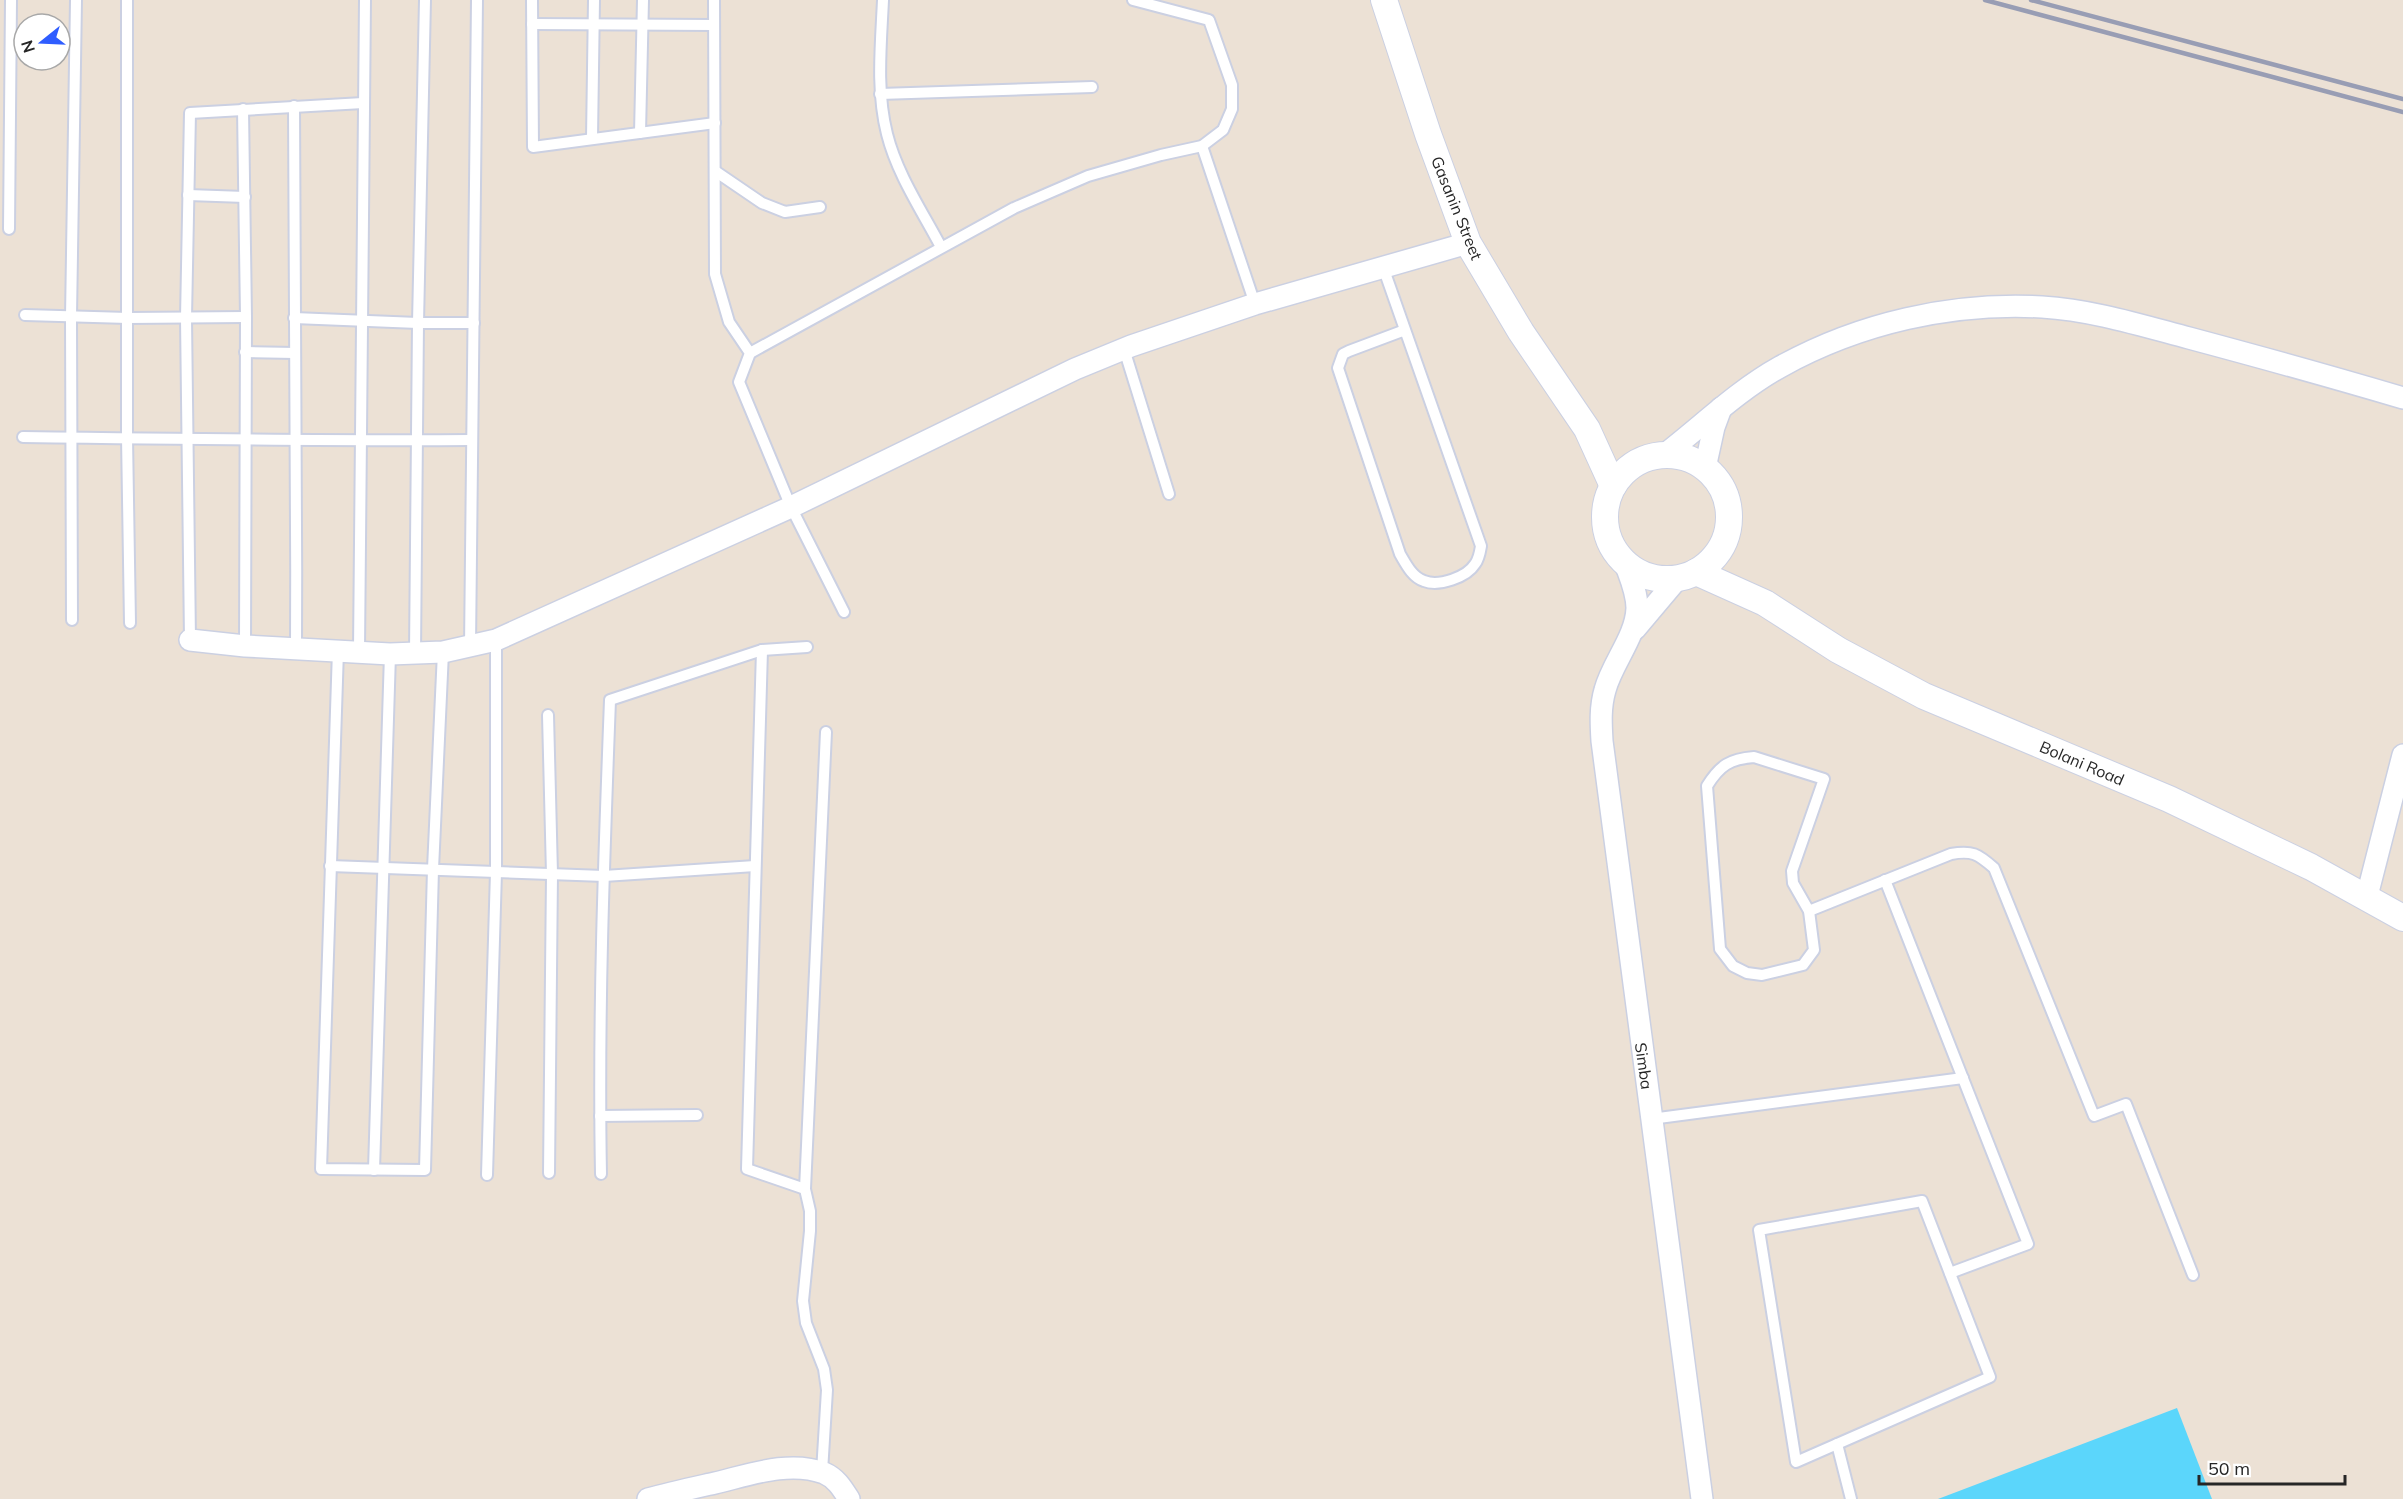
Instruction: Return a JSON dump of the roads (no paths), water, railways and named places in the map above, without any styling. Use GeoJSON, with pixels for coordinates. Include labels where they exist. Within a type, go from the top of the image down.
{"type":"FeatureCollection","features":[{"type":"Feature","properties":{"kind":"street","name":"Gasanin Street"},"geometry":{"type":"LineString","coordinates":[[1384,0],[1435,156],[1468,243],[1521,333],[1587,429],[1604,447],[1620,455],[1652,458]]}},
{"type":"Feature","properties":{"kind":"street"},"geometry":{"type":"LineString","coordinates":[[190,640],[245,646],[415,654],[443,652],[496,640],[791,507],[1075,369],[1124,349],[1255,304],[1468,243]]}},
{"type":"Feature","properties":{"kind":"street"},"geometry":{"type":"LineString","coordinates":[[1629,637],[1637,608],[1635,590],[1625,563],[1613,548],[1605,523],[1606,504],[1613,486],[1625,471],[1652,458],[1739,393],[1779,367],[1860,331],[1949,311],[2042,307],[2089,313],[2221,346],[2403,398]]}},
{"type":"Feature","properties":{"kind":"street"},"geometry":{"type":"LineString","coordinates":[[1705,468],[1713,427],[1721,407]]}},
{"type":"Feature","properties":{"kind":"street","name":"Gasanin Street"},"geometry":{"type":"LineString","coordinates":[[1587,429],[1613,486]]}},
{"type":"Feature","properties":{"kind":"street"},"geometry":{"type":"LineString","coordinates":[[1629,637],[1659,598],[1687,575],[1711,561],[1722,547],[1729,525],[1728,507],[1721,486],[1705,468],[1683,457],[1652,458]]}},
{"type":"Feature","properties":{"kind":"street","name":"Bolani Road"},"geometry":{"type":"LineString","coordinates":[[1722,547],[1741,579],[1765,603],[1838,650],[1924,696],[2169,799],[2276,849],[2367,896],[2403,918]]}},
{"type":"Feature","properties":{"kind":"street"},"geometry":{"type":"LineString","coordinates":[[1625,563],[1647,576],[1659,579],[1687,575]]}},
{"type":"Feature","properties":{"kind":"street","name":"Bolani Road"},"geometry":{"type":"LineString","coordinates":[[1687,575],[1765,603]]}},
{"type":"Feature","properties":{"kind":"street","name":"Simba"},"geometry":{"type":"LineString","coordinates":[[1629,637],[1605,688],[1601,722],[1702,1499]]}},
{"type":"Feature","properties":{"kind":"street"},"geometry":{"type":"LineString","coordinates":[[2367,896],[2403,755]]}},
{"type":"Feature","properties":{"kind":"street"},"geometry":{"type":"LineString","coordinates":[[648,1499],[776,1469],[791,1468],[822,1472],[835,1481],[849,1499]]}},
{"type":"Feature","properties":{"kind":"lane"},"geometry":{"type":"LineString","coordinates":[[9,229],[11,0]]}},
{"type":"Feature","properties":{"kind":"lane"},"geometry":{"type":"LineString","coordinates":[[72,620],[71,317],[76,0]]}},
{"type":"Feature","properties":{"kind":"lane"},"geometry":{"type":"LineString","coordinates":[[128,0],[127,437],[130,623]]}},
{"type":"Feature","properties":{"kind":"lane"},"geometry":{"type":"LineString","coordinates":[[359,651],[365,0]]}},
{"type":"Feature","properties":{"kind":"lane"},"geometry":{"type":"LineString","coordinates":[[415,654],[419,441],[418,323],[425,0]]}},
{"type":"Feature","properties":{"kind":"lane"},"geometry":{"type":"LineString","coordinates":[[470,647],[477,0]]}},
{"type":"Feature","properties":{"kind":"lane"},"geometry":{"type":"LineString","coordinates":[[532,0],[533,147],[715,123]]}},
{"type":"Feature","properties":{"kind":"lane"},"geometry":{"type":"LineString","coordinates":[[592,138],[594,0]]}},
{"type":"Feature","properties":{"kind":"lane"},"geometry":{"type":"LineString","coordinates":[[640,133],[643,0]]}},
{"type":"Feature","properties":{"kind":"lane"},"geometry":{"type":"LineString","coordinates":[[714,0],[715,274],[729,322],[750,354]]}},
{"type":"Feature","properties":{"kind":"lane"},"geometry":{"type":"LineString","coordinates":[[883,0],[880,94],[887,135],[901,172],[941,247]]}},
{"type":"Feature","properties":{"kind":"lane"},"geometry":{"type":"LineString","coordinates":[[844,612],[791,507],[739,382],[750,354],[1014,208],[1088,176],[1161,154],[1202,146],[1223,130],[1232,109],[1232,85],[1209,20],[1133,0]]}},
{"type":"Feature","properties":{"kind":"lane"},"geometry":{"type":"LineString","coordinates":[[532,24],[714,25]]}},
{"type":"Feature","properties":{"kind":"lane"},"geometry":{"type":"LineString","coordinates":[[880,94],[1092,87]]}},
{"type":"Feature","properties":{"kind":"lane"},"geometry":{"type":"LineString","coordinates":[[190,640],[186,318],[190,113],[363,102]]}},
{"type":"Feature","properties":{"kind":"lane"},"geometry":{"type":"LineString","coordinates":[[294,106],[294,318],[298,439],[296,648]]}},
{"type":"Feature","properties":{"kind":"lane"},"geometry":{"type":"LineString","coordinates":[[243,109],[246,317],[245,646]]}},
{"type":"Feature","properties":{"kind":"lane"},"geometry":{"type":"LineString","coordinates":[[1202,146],[1255,304]]}},
{"type":"Feature","properties":{"kind":"lane"},"geometry":{"type":"LineString","coordinates":[[715,171],[762,203],[785,212],[820,207]]}},
{"type":"Feature","properties":{"kind":"lane"},"geometry":{"type":"LineString","coordinates":[[188,195],[245,198]]}},
{"type":"Feature","properties":{"kind":"lane"},"geometry":{"type":"LineString","coordinates":[[1383,267],[1481,546],[1477,562],[1468,573],[1439,582],[1426,583],[1417,577],[1400,554],[1338,368],[1343,354],[1405,330]]}},
{"type":"Feature","properties":{"kind":"lane"},"geometry":{"type":"LineString","coordinates":[[25,315],[128,318],[246,317]]}},
{"type":"Feature","properties":{"kind":"lane"},"geometry":{"type":"LineString","coordinates":[[294,318],[474,323]]}},
{"type":"Feature","properties":{"kind":"lane"},"geometry":{"type":"LineString","coordinates":[[1124,349],[1169,494]]}},
{"type":"Feature","properties":{"kind":"lane"},"geometry":{"type":"LineString","coordinates":[[245,352],[295,353]]}},
{"type":"Feature","properties":{"kind":"lane"},"geometry":{"type":"LineString","coordinates":[[23,437],[127,437],[188,440],[471,440]]}},
{"type":"Feature","properties":{"kind":"lane"},"geometry":{"type":"LineString","coordinates":[[487,1175],[496,872],[496,640]]}},
{"type":"Feature","properties":{"kind":"lane"},"geometry":{"type":"LineString","coordinates":[[601,1174],[604,876],[610,700],[762,650],[807,647]]}},
{"type":"Feature","properties":{"kind":"lane"},"geometry":{"type":"LineString","coordinates":[[338,650],[321,1169],[425,1170],[433,870],[443,652]]}},
{"type":"Feature","properties":{"kind":"lane"},"geometry":{"type":"LineString","coordinates":[[762,650],[747,1169],[805,1189]]}},
{"type":"Feature","properties":{"kind":"lane"},"geometry":{"type":"LineString","coordinates":[[374,1170],[390,654]]}},
{"type":"Feature","properties":{"kind":"lane"},"geometry":{"type":"LineString","coordinates":[[548,715],[552,874],[549,1173]]}},
{"type":"Feature","properties":{"kind":"lane"},"geometry":{"type":"LineString","coordinates":[[822,1472],[827,1390],[824,1369],[807,1323],[803,1301],[810,1231],[810,1210],[805,1189],[826,732]]}},
{"type":"Feature","properties":{"kind":"lane"},"geometry":{"type":"LineString","coordinates":[[1754,757],[1824,779],[1792,871],[1793,883],[1809,912],[1814,950],[1803,965],[1762,975],[1747,973],[1733,966],[1720,949],[1707,786],[1716,771],[1736,759],[1754,757]]}},
{"type":"Feature","properties":{"kind":"lane"},"geometry":{"type":"LineString","coordinates":[[1809,912],[1951,854],[1966,851],[1980,856],[1994,868],[2094,1116],[2126,1104],[2193,1275]]}},
{"type":"Feature","properties":{"kind":"lane"},"geometry":{"type":"LineString","coordinates":[[330,866],[604,876],[755,866]]}},
{"type":"Feature","properties":{"kind":"lane"},"geometry":{"type":"LineString","coordinates":[[1885,880],[2028,1244],[1950,1273]]}},
{"type":"Feature","properties":{"kind":"lane"},"geometry":{"type":"LineString","coordinates":[[1651,1119],[1963,1078]]}},
{"type":"Feature","properties":{"kind":"lane"},"geometry":{"type":"LineString","coordinates":[[600,1116],[697,1115]]}},
{"type":"Feature","properties":{"kind":"lane"},"geometry":{"type":"LineString","coordinates":[[1922,1201],[1950,1273],[1990,1377],[1796,1462],[1759,1230],[1922,1201]]}},
{"type":"Feature","properties":{"kind":"lane"},"geometry":{"type":"LineString","coordinates":[[1837,1444],[1851,1499]]}},
{"type":"Feature","properties":{"kind":"water"},"geometry":{"type":"Polygon","coordinates":[[[2177,1408],[2212,1499],[1938,1499],[2177,1408]]]}},
{"type":"Feature","properties":{"kind":"railway"},"geometry":{"type":"LineString","coordinates":[[1985,0],[2403,112]]}},
{"type":"Feature","properties":{"kind":"railway"},"geometry":{"type":"LineString","coordinates":[[2031,0],[2403,99]]}}]}
